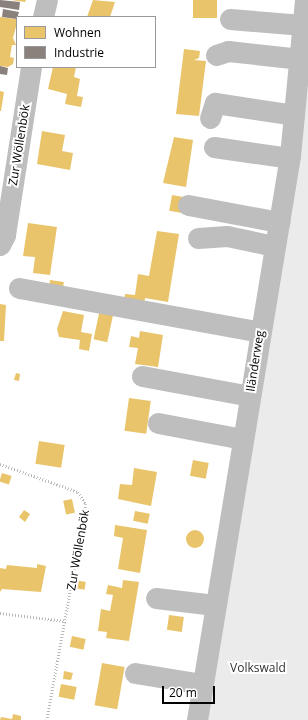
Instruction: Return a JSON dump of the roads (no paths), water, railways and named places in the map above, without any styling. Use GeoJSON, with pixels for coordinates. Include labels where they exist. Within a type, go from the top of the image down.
{"type":"FeatureCollection","features":[{"type":"Feature","properties":{"kind":"street"},"geometry":{"type":"LineString","coordinates":[[42,16],[47,0]]}},
{"type":"Feature","properties":{"kind":"street","name":"Iländerweg"},"geometry":{"type":"LineString","coordinates":[[197,720],[289,158],[301,58],[304,0]]}},
{"type":"Feature","properties":{"kind":"street"},"geometry":{"type":"LineString","coordinates":[[230,19],[303,25]]}},
{"type":"Feature","properties":{"kind":"street"},"geometry":{"type":"LineString","coordinates":[[216,55],[228,51],[301,58]]}},
{"type":"Feature","properties":{"kind":"street","name":"Zur Wöllenbök"},"geometry":{"type":"LineString","coordinates":[[0,245],[5,235],[31,68]]}},
{"type":"Feature","properties":{"kind":"street"},"geometry":{"type":"LineString","coordinates":[[210,118],[215,103],[294,114]]}},
{"type":"Feature","properties":{"kind":"street"},"geometry":{"type":"LineString","coordinates":[[214,147],[289,158]]}},
{"type":"Feature","properties":{"kind":"street"},"geometry":{"type":"LineString","coordinates":[[188,205],[279,222]]}},
{"type":"Feature","properties":{"kind":"street"},"geometry":{"type":"LineString","coordinates":[[198,238],[227,236],[274,246]]}},
{"type":"Feature","properties":{"kind":"street"},"geometry":{"type":"LineString","coordinates":[[19,288],[260,332]]}},
{"type":"Feature","properties":{"kind":"street"},"geometry":{"type":"LineString","coordinates":[[142,376],[250,396]]}},
{"type":"Feature","properties":{"kind":"street"},"geometry":{"type":"LineString","coordinates":[[158,423],[243,439]]}},
{"type":"Feature","properties":{"kind":"street"},"geometry":{"type":"LineString","coordinates":[[156,598],[216,605]]}},
{"type":"Feature","properties":{"kind":"street"},"geometry":{"type":"LineString","coordinates":[[135,673],[202,684]]}},
{"type":"Feature","properties":{"kind":"park label","name":"Volkswald"},"geometry":{"type":"Point","coordinates":[258,668]}}]}
